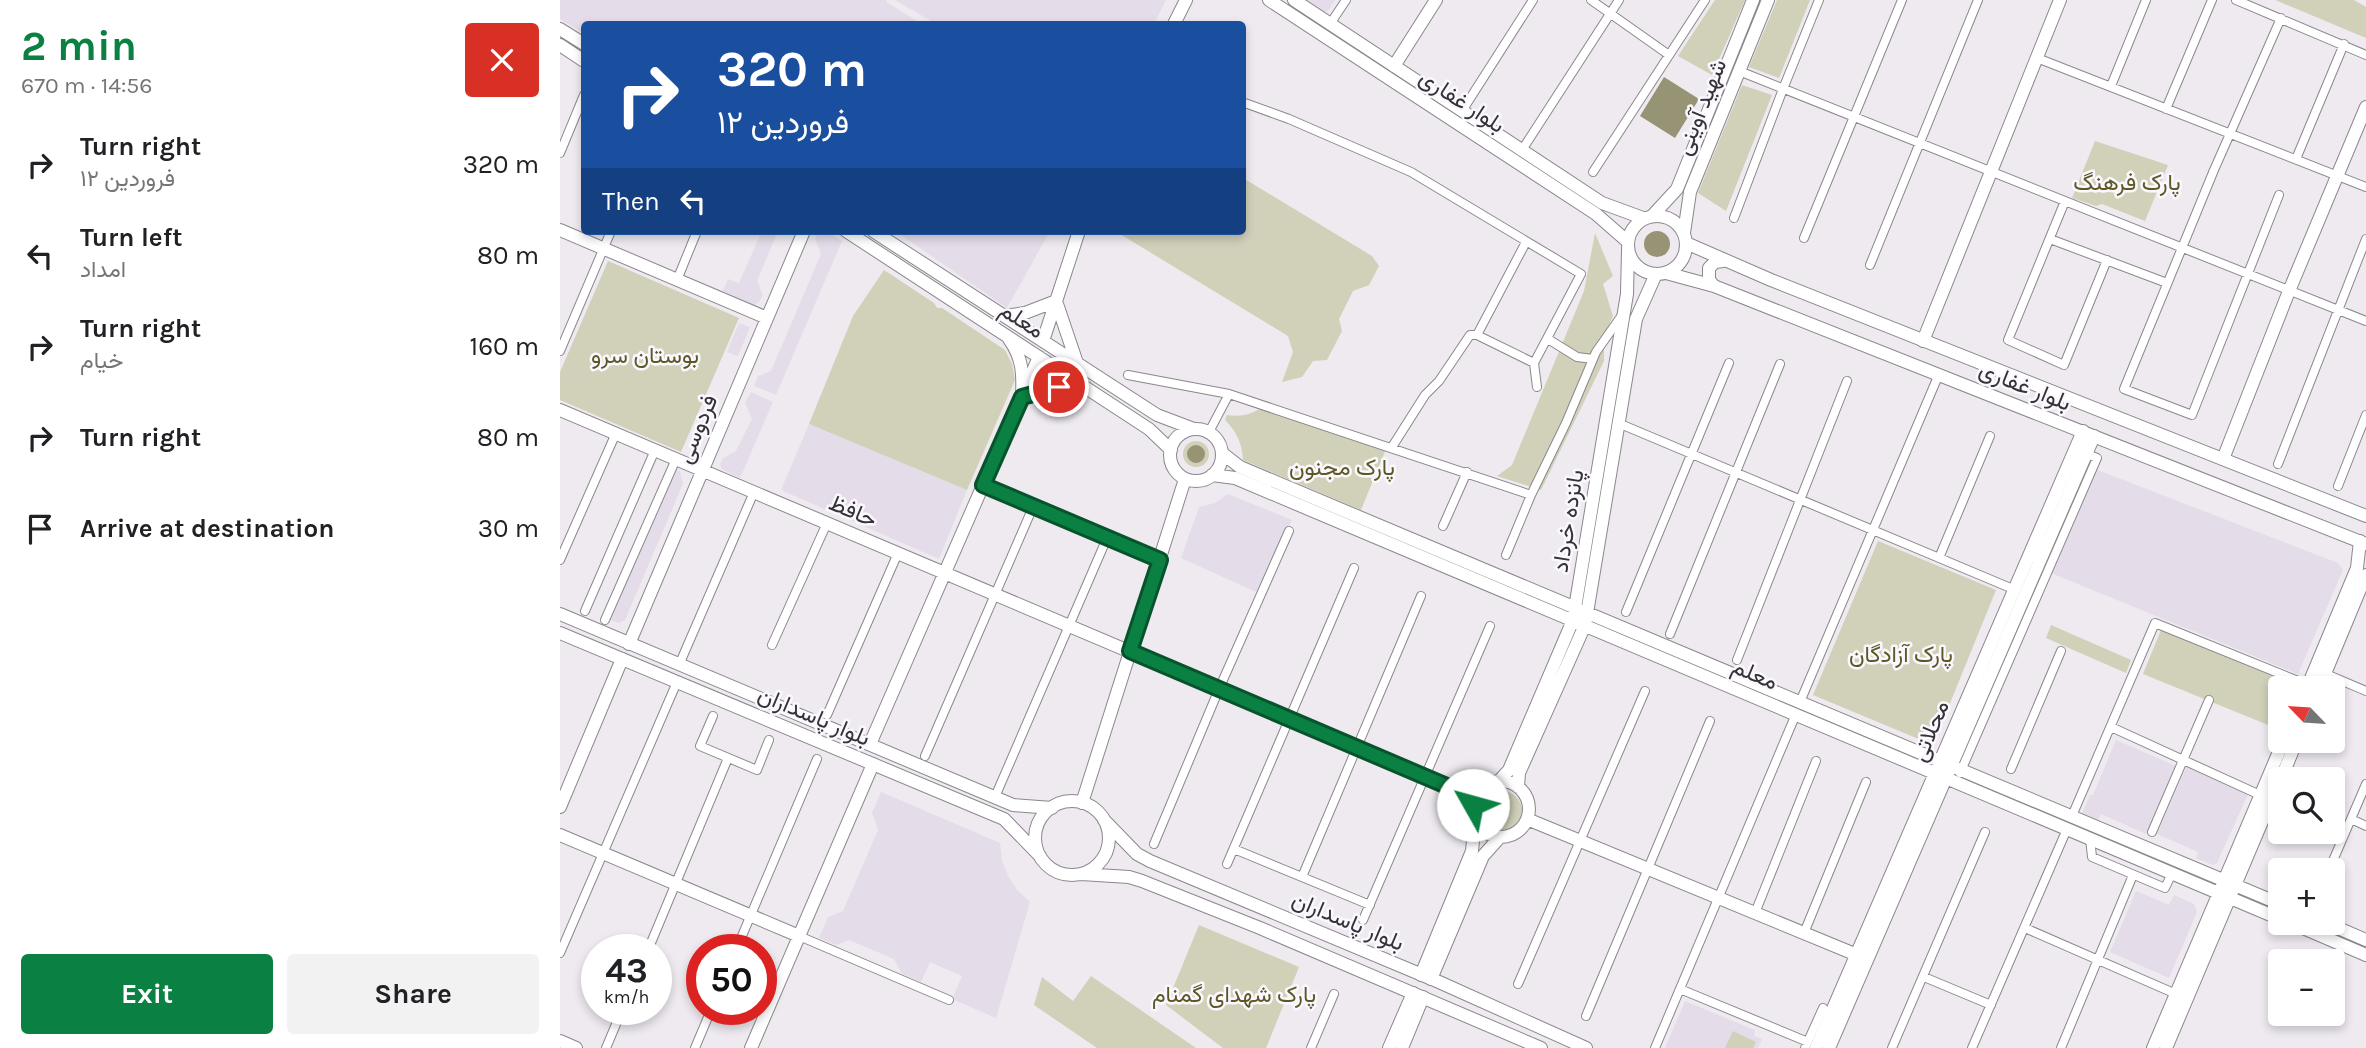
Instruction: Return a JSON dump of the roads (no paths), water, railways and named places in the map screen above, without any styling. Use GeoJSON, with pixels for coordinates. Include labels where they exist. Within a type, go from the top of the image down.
{"type":"FeatureCollection","features":[{"type":"Feature","properties":{"kind":"main road","name":"بلوار غفاری"},"geometry":{"type":"LineString","coordinates":[[1269,0],[1596,214],[1628,247]]}},
{"type":"Feature","properties":{"kind":"main road","name":"بلوار غفاری"},"geometry":{"type":"LineString","coordinates":[[1294,0],[1602,203],[1648,217]]}},
{"type":"Feature","properties":{"kind":"main road"},"geometry":{"type":"LineString","coordinates":[[1394,66],[1436,0]]}},
{"type":"Feature","properties":{"kind":"main road","name":"شهید آوینی"},"geometry":{"type":"LineString","coordinates":[[1648,217],[1677,189],[1753,0]]}},
{"type":"Feature","properties":{"kind":"main road","name":"شهید آوینی"},"geometry":{"type":"LineString","coordinates":[[1685,238],[1690,192],[1768,0]]}},
{"type":"Feature","properties":{"kind":"main road"},"geometry":{"type":"LineString","coordinates":[[1923,341],[2060,0]]}},
{"type":"Feature","properties":{"kind":"main road"},"geometry":{"type":"LineString","coordinates":[[1176,21],[1185,3]]}},
{"type":"Feature","properties":{"kind":"main road"},"geometry":{"type":"LineString","coordinates":[[560,29],[581,42]]}},
{"type":"Feature","properties":{"kind":"main road"},"geometry":{"type":"LineString","coordinates":[[560,45],[581,59]]}},
{"type":"Feature","properties":{"kind":"main road"},"geometry":{"type":"LineString","coordinates":[[2223,459],[2289,290],[2366,107]]}},
{"type":"Feature","properties":{"kind":"main road"},"geometry":{"type":"LineString","coordinates":[[1648,217],[1671,219],[1685,238],[1683,258],[1679,264],[1661,274],[1638,268],[1628,247],[1636,224],[1648,217]]}},
{"type":"Feature","properties":{"kind":"main road"},"geometry":{"type":"LineString","coordinates":[[560,230],[767,318]]}},
{"type":"Feature","properties":{"kind":"main road","name":"فردوسی"},"geometry":{"type":"LineString","coordinates":[[629,643],[802,235]]}},
{"type":"Feature","properties":{"kind":"main road","name":"معلم"},"geometry":{"type":"LineString","coordinates":[[852,235],[1149,429],[1171,450]]}},
{"type":"Feature","properties":{"kind":"main road","name":"معلم"},"geometry":{"type":"LineString","coordinates":[[879,235],[1157,415],[1194,429]]}},
{"type":"Feature","properties":{"kind":"main road"},"geometry":{"type":"LineString","coordinates":[[1043,341],[1078,235]]}},
{"type":"Feature","properties":{"kind":"main road","name":"بلوار غفاری"},"geometry":{"type":"LineString","coordinates":[[1685,238],[1723,261],[2366,516]]}},
{"type":"Feature","properties":{"kind":"main road","name":"پانزده خرداد"},"geometry":{"type":"LineString","coordinates":[[1498,782],[1509,770],[1580,616],[1627,294],[1628,247]]}},
{"type":"Feature","properties":{"kind":"main road"},"geometry":{"type":"LineString","coordinates":[[1714,286],[1709,280],[1709,268],[1715,262],[1723,261]]}},
{"type":"Feature","properties":{"kind":"main road","name":"بلوار غفاری"},"geometry":{"type":"LineString","coordinates":[[1661,274],[1714,286],[2363,542]]}},
{"type":"Feature","properties":{"kind":"main road","name":"پانزده خرداد"},"geometry":{"type":"LineString","coordinates":[[1518,787],[1519,773],[1580,616],[1636,319],[1661,274]]}},
{"type":"Feature","properties":{"kind":"main road"},"geometry":{"type":"LineString","coordinates":[[1005,316],[1025,313],[1056,301]]}},
{"type":"Feature","properties":{"kind":"main road"},"geometry":{"type":"LineString","coordinates":[[1056,301],[1077,363]]}},
{"type":"Feature","properties":{"kind":"main road"},"geometry":{"type":"LineString","coordinates":[[1006,335],[1017,351],[1023,372],[1022,397]]}},
{"type":"Feature","properties":{"kind":"main road"},"geometry":{"type":"LineString","coordinates":[[870,744],[1039,357]]}},
{"type":"Feature","properties":{"kind":"main road"},"geometry":{"type":"LineString","coordinates":[[1022,397],[1077,382]]}},
{"type":"Feature","properties":{"kind":"main road","name":"حافظ"},"geometry":{"type":"LineString","coordinates":[[560,410],[1475,798]]}},
{"type":"Feature","properties":{"kind":"main road"},"geometry":{"type":"LineString","coordinates":[[1194,429],[1209,432],[1219,443],[1221,463],[1212,475],[1198,481],[1185,479],[1173,467],[1171,450],[1176,438],[1194,429]]}},
{"type":"Feature","properties":{"kind":"main road","name":"محلاتی"},"geometry":{"type":"LineString","coordinates":[[1829,1048],[1948,771],[2074,497],[2087,454],[2088,434]]}},
{"type":"Feature","properties":{"kind":"main road","name":"محلاتی"},"geometry":{"type":"LineString","coordinates":[[1810,1046],[1948,771],[2013,589],[2088,434]]}},
{"type":"Feature","properties":{"kind":"main road","name":"معلم"},"geometry":{"type":"LineString","coordinates":[[1222,453],[1240,467],[1580,616],[2227,888],[2268,912]]}},
{"type":"Feature","properties":{"kind":"main road","name":"معلم"},"geometry":{"type":"LineString","coordinates":[[1212,475],[1235,478],[1580,616]]}},
{"type":"Feature","properties":{"kind":"main road"},"geometry":{"type":"LineString","coordinates":[[1082,803],[1185,479]]}},
{"type":"Feature","properties":{"kind":"main road"},"geometry":{"type":"LineString","coordinates":[[2278,509],[2288,485]]}},
{"type":"Feature","properties":{"kind":"main road"},"geometry":{"type":"LineString","coordinates":[[2324,676],[2354,588],[2363,542]]}},
{"type":"Feature","properties":{"kind":"main road"},"geometry":{"type":"LineString","coordinates":[[2316,676],[2354,588],[2366,575]]}},
{"type":"Feature","properties":{"kind":"main road","name":"بلوار پاسداران"},"geometry":{"type":"LineString","coordinates":[[560,614],[1013,805],[1052,808]]}},
{"type":"Feature","properties":{"kind":"main road","name":"بلوار پاسداران"},"geometry":{"type":"LineString","coordinates":[[560,633],[1004,819],[1040,856]]}},
{"type":"Feature","properties":{"kind":"main road"},"geometry":{"type":"LineString","coordinates":[[560,807],[622,659]]}},
{"type":"Feature","properties":{"kind":"main road"},"geometry":{"type":"LineString","coordinates":[[2166,1048],[2260,795],[2278,753]]}},
{"type":"Feature","properties":{"kind":"main road"},"geometry":{"type":"LineString","coordinates":[[751,1048],[873,764]]}},
{"type":"Feature","properties":{"kind":"main road"},"geometry":{"type":"LineString","coordinates":[[1426,977],[1472,851],[1475,798],[1484,787],[1498,782],[1518,787],[1523,792],[1528,805],[1527,819],[1512,835],[1500,837],[1484,832],[1475,820]]}},
{"type":"Feature","properties":{"kind":"main road"},"geometry":{"type":"LineString","coordinates":[[1063,803],[1082,803],[1091,806],[1104,820],[1109,839],[1104,857],[1090,870],[1081,874],[1062,874],[1046,864],[1040,856],[1036,848],[1037,828],[1040,820],[1052,808],[1063,803]]}},
{"type":"Feature","properties":{"kind":"main road"},"geometry":{"type":"LineString","coordinates":[[2153,1048],[2176,994],[2268,804]]}},
{"type":"Feature","properties":{"kind":"main road"},"geometry":{"type":"LineString","coordinates":[[1527,819],[1857,955]]}},
{"type":"Feature","properties":{"kind":"main road","name":"بلوار پاسداران"},"geometry":{"type":"LineString","coordinates":[[1104,820],[1137,854],[1150,861],[1426,977],[1586,1048]]}},
{"type":"Feature","properties":{"kind":"main road","name":"معلم"},"geometry":{"type":"LineString","coordinates":[[2070,822],[2090,838],[2172,873],[2268,900]]}},
{"type":"Feature","properties":{"kind":"main road"},"geometry":{"type":"LineString","coordinates":[[560,835],[799,936]]}},
{"type":"Feature","properties":{"kind":"main road"},"geometry":{"type":"LineString","coordinates":[[1389,1048],[1418,995],[1483,856],[1500,837]]}},
{"type":"Feature","properties":{"kind":"main road","name":"بلوار پاسداران"},"geometry":{"type":"LineString","coordinates":[[1081,874],[1129,877],[1142,881],[1541,1048]]}},
{"type":"Feature","properties":{"kind":"main road"},"geometry":{"type":"LineString","coordinates":[[2345,931],[2366,940]]}},
{"type":"Feature","properties":{"kind":"main road"},"geometry":{"type":"LineString","coordinates":[[2319,935],[2366,955]]}},
{"type":"Feature","properties":{"kind":"main road"},"geometry":{"type":"LineString","coordinates":[[1402,1048],[1418,995]]}},
{"type":"Feature","properties":{"kind":"main road"},"geometry":{"type":"LineString","coordinates":[[560,1041],[576,1048]]}},
{"type":"Feature","properties":{"kind":"street"},"geometry":{"type":"LineString","coordinates":[[1330,24],[1346,0]]}},
{"type":"Feature","properties":{"kind":"street"},"geometry":{"type":"LineString","coordinates":[[1462,111],[1533,0]]}},
{"type":"Feature","properties":{"kind":"street"},"geometry":{"type":"LineString","coordinates":[[1591,0],[1669,55]]}},
{"type":"Feature","properties":{"kind":"street"},"geometry":{"type":"LineString","coordinates":[[1522,150],[1619,0]]}},
{"type":"Feature","properties":{"kind":"street"},"geometry":{"type":"LineString","coordinates":[[1593,172],[1705,0]]}},
{"type":"Feature","properties":{"kind":"street"},"geometry":{"type":"LineString","coordinates":[[1734,218],[1819,0]]}},
{"type":"Feature","properties":{"kind":"street"},"geometry":{"type":"LineString","coordinates":[[1870,265],[1978,0]]}},
{"type":"Feature","properties":{"kind":"street"},"geometry":{"type":"LineString","coordinates":[[2111,86],[2146,0]]}},
{"type":"Feature","properties":{"kind":"street"},"geometry":{"type":"LineString","coordinates":[[2166,109],[2212,0]]}},
{"type":"Feature","properties":{"kind":"street"},"geometry":{"type":"LineString","coordinates":[[2236,0],[2366,55]]}},
{"type":"Feature","properties":{"kind":"street"},"geometry":{"type":"LineString","coordinates":[[1804,238],[1901,1]]}},
{"type":"Feature","properties":{"kind":"street"},"geometry":{"type":"LineString","coordinates":[[2280,195],[2192,415],[2124,389],[2214,170],[2281,18]]}},
{"type":"Feature","properties":{"kind":"street"},"geometry":{"type":"LineString","coordinates":[[2296,159],[2344,44]]}},
{"type":"Feature","properties":{"kind":"street"},"geometry":{"type":"LineString","coordinates":[[2037,58],[2366,187]]}},
{"type":"Feature","properties":{"kind":"street"},"geometry":{"type":"LineString","coordinates":[[1738,71],[2366,321]]}},
{"type":"Feature","properties":{"kind":"street"},"geometry":{"type":"LineString","coordinates":[[560,153],[581,102]]}},
{"type":"Feature","properties":{"kind":"street"},"geometry":{"type":"LineString","coordinates":[[1246,103],[1289,119],[1411,173],[1581,274],[1534,363],[1537,387]]}},
{"type":"Feature","properties":{"kind":"street"},"geometry":{"type":"LineString","coordinates":[[2065,201],[2008,340],[2064,365],[2107,260]]}},
{"type":"Feature","properties":{"kind":"street"},"geometry":{"type":"LineString","coordinates":[[560,351],[609,235]]}},
{"type":"Feature","properties":{"kind":"street"},"geometry":{"type":"LineString","coordinates":[[677,279],[695,235]]}},
{"type":"Feature","properties":{"kind":"street"},"geometry":{"type":"LineString","coordinates":[[2050,239],[2167,283]]}},
{"type":"Feature","properties":{"kind":"street"},"geometry":{"type":"LineString","coordinates":[[2277,464],[2366,239]]}},
{"type":"Feature","properties":{"kind":"street"},"geometry":{"type":"LineString","coordinates":[[1477,335],[1526,242]]}},
{"type":"Feature","properties":{"kind":"street"},"geometry":{"type":"LineString","coordinates":[[1506,555],[1593,359],[1624,313]]}},
{"type":"Feature","properties":{"kind":"street"},"geometry":{"type":"LineString","coordinates":[[1392,447],[1424,395],[1439,381],[1470,335],[1477,335],[1534,363]]}},
{"type":"Feature","properties":{"kind":"street"},"geometry":{"type":"LineString","coordinates":[[1548,339],[1577,357],[1593,359]]}},
{"type":"Feature","properties":{"kind":"street"},"geometry":{"type":"LineString","coordinates":[[1626,612],[1729,363]]}},
{"type":"Feature","properties":{"kind":"street"},"geometry":{"type":"LineString","coordinates":[[1670,634],[1780,364]]}},
{"type":"Feature","properties":{"kind":"street"},"geometry":{"type":"LineString","coordinates":[[1655,1048],[1939,374]]}},
{"type":"Feature","properties":{"kind":"street"},"geometry":{"type":"LineString","coordinates":[[1128,375],[1229,394],[1531,495]]}},
{"type":"Feature","properties":{"kind":"street"},"geometry":{"type":"LineString","coordinates":[[1737,660],[1847,382]]}},
{"type":"Feature","properties":{"kind":"street"},"geometry":{"type":"LineString","coordinates":[[1209,432],[1229,394]]}},
{"type":"Feature","properties":{"kind":"street"},"geometry":{"type":"LineString","coordinates":[[2338,486],[2366,415]]}},
{"type":"Feature","properties":{"kind":"street"},"geometry":{"type":"LineString","coordinates":[[1618,423],[2013,589]]}},
{"type":"Feature","properties":{"kind":"street"},"geometry":{"type":"LineString","coordinates":[[560,560],[616,433]]}},
{"type":"Feature","properties":{"kind":"street"},"geometry":{"type":"LineString","coordinates":[[1939,558],[1990,436]]}},
{"type":"Feature","properties":{"kind":"street"},"geometry":{"type":"LineString","coordinates":[[585,611],[655,450]]}},
{"type":"Feature","properties":{"kind":"street"},"geometry":{"type":"LineString","coordinates":[[606,620],[676,459]]}},
{"type":"Feature","properties":{"kind":"street"},"geometry":{"type":"LineString","coordinates":[[1443,526],[1467,472]]}},
{"type":"Feature","properties":{"kind":"street"},"geometry":{"type":"LineString","coordinates":[[983,485],[1160,560]]}},
{"type":"Feature","properties":{"kind":"street"},"geometry":{"type":"LineString","coordinates":[[679,665],[754,492]]}},
{"type":"Feature","properties":{"kind":"street"},"geometry":{"type":"LineString","coordinates":[[925,756],[1033,506]]}},
{"type":"Feature","properties":{"kind":"street"},"geometry":{"type":"LineString","coordinates":[[772,645],[827,523]]}},
{"type":"Feature","properties":{"kind":"street"},"geometry":{"type":"LineString","coordinates":[[1154,844],[1289,531]]}},
{"type":"Feature","properties":{"kind":"street"},"geometry":{"type":"LineString","coordinates":[[995,797],[1107,538]]}},
{"type":"Feature","properties":{"kind":"street"},"geometry":{"type":"LineString","coordinates":[[827,715],[898,553]]}},
{"type":"Feature","properties":{"kind":"street"},"geometry":{"type":"LineString","coordinates":[[1227,864],[1354,568]]}},
{"type":"Feature","properties":{"kind":"street"},"geometry":{"type":"LineString","coordinates":[[1302,877],[1421,596]]}},
{"type":"Feature","properties":{"kind":"street"},"geometry":{"type":"LineString","coordinates":[[1972,1048],[2155,623],[2284,676]]}},
{"type":"Feature","properties":{"kind":"street"},"geometry":{"type":"LineString","coordinates":[[1363,920],[1490,626]]}},
{"type":"Feature","properties":{"kind":"street"},"geometry":{"type":"LineString","coordinates":[[2011,769],[2061,651]]}},
{"type":"Feature","properties":{"kind":"street"},"geometry":{"type":"LineString","coordinates":[[2326,674],[2366,691]]}},
{"type":"Feature","properties":{"kind":"street"},"geometry":{"type":"LineString","coordinates":[[560,952],[677,682]]}},
{"type":"Feature","properties":{"kind":"street"},"geometry":{"type":"LineString","coordinates":[[1518,984],[1646,691]]}},
{"type":"Feature","properties":{"kind":"street"},"geometry":{"type":"LineString","coordinates":[[2152,832],[2209,700]]}},
{"type":"Feature","properties":{"kind":"street"},"geometry":{"type":"LineString","coordinates":[[713,716],[700,746],[757,769],[769,740]]}},
{"type":"Feature","properties":{"kind":"street"},"geometry":{"type":"LineString","coordinates":[[1586,1016],[1710,722]]}},
{"type":"Feature","properties":{"kind":"street"},"geometry":{"type":"LineString","coordinates":[[2111,727],[2260,795]]}},
{"type":"Feature","properties":{"kind":"street"},"geometry":{"type":"LineString","coordinates":[[655,934],[728,758]]}},
{"type":"Feature","properties":{"kind":"street"},"geometry":{"type":"LineString","coordinates":[[742,934],[817,759]]}},
{"type":"Feature","properties":{"kind":"street"},"geometry":{"type":"LineString","coordinates":[[1755,913],[1816,761]]}},
{"type":"Feature","properties":{"kind":"street"},"geometry":{"type":"LineString","coordinates":[[1804,933],[1866,782]]}},
{"type":"Feature","properties":{"kind":"street"},"geometry":{"type":"LineString","coordinates":[[2334,858],[2366,784]]}},
{"type":"Feature","properties":{"kind":"street"},"geometry":{"type":"LineString","coordinates":[[2351,819],[2366,825]]}},
{"type":"Feature","properties":{"kind":"street"},"geometry":{"type":"LineString","coordinates":[[1892,1048],[1984,832]]}},
{"type":"Feature","properties":{"kind":"street"},"geometry":{"type":"LineString","coordinates":[[2090,838],[2092,857],[2133,875],[2165,888],[2172,873]]}},
{"type":"Feature","properties":{"kind":"street"},"geometry":{"type":"LineString","coordinates":[[1234,849],[1370,905]]}},
{"type":"Feature","properties":{"kind":"street"},"geometry":{"type":"LineString","coordinates":[[2061,1048],[2133,875]]}},
{"type":"Feature","properties":{"kind":"street"},"geometry":{"type":"LineString","coordinates":[[2025,928],[2176,994]]}},
{"type":"Feature","properties":{"kind":"street"},"geometry":{"type":"LineString","coordinates":[[799,936],[949,1000]]}},
{"type":"Feature","properties":{"kind":"street"},"geometry":{"type":"LineString","coordinates":[[1924,977],[1991,1005]]}},
{"type":"Feature","properties":{"kind":"street"},"geometry":{"type":"LineString","coordinates":[[1680,989],[1810,1046],[1823,1008]]}},
{"type":"Feature","properties":{"kind":"street"},"geometry":{"type":"LineString","coordinates":[[1311,1048],[1334,994]]}},
{"type":"Feature","properties":{"kind":"street"},"geometry":{"type":"LineString","coordinates":[[606,1048],[616,1025]]}},
{"type":"Feature","properties":{"kind":"street"},"geometry":{"type":"LineString","coordinates":[[695,1048],[705,1025]]}},
{"type":"Feature","properties":{"kind":"park label","name":"پارک فرهنگ"},"geometry":{"type":"Point","coordinates":[2127,182]}},
{"type":"Feature","properties":{"kind":"park label","name":"بوستان سرو"},"geometry":{"type":"Point","coordinates":[645,355]}},
{"type":"Feature","properties":{"kind":"park label","name":"پارک مجنون"},"geometry":{"type":"Point","coordinates":[1342,467]}},
{"type":"Feature","properties":{"kind":"park label","name":"پارک آزادگان"},"geometry":{"type":"Point","coordinates":[1901,654]}},
{"type":"Feature","properties":{"kind":"park label","name":"پارک شهدای گمنام"},"geometry":{"type":"Point","coordinates":[1234,994]}}]}
